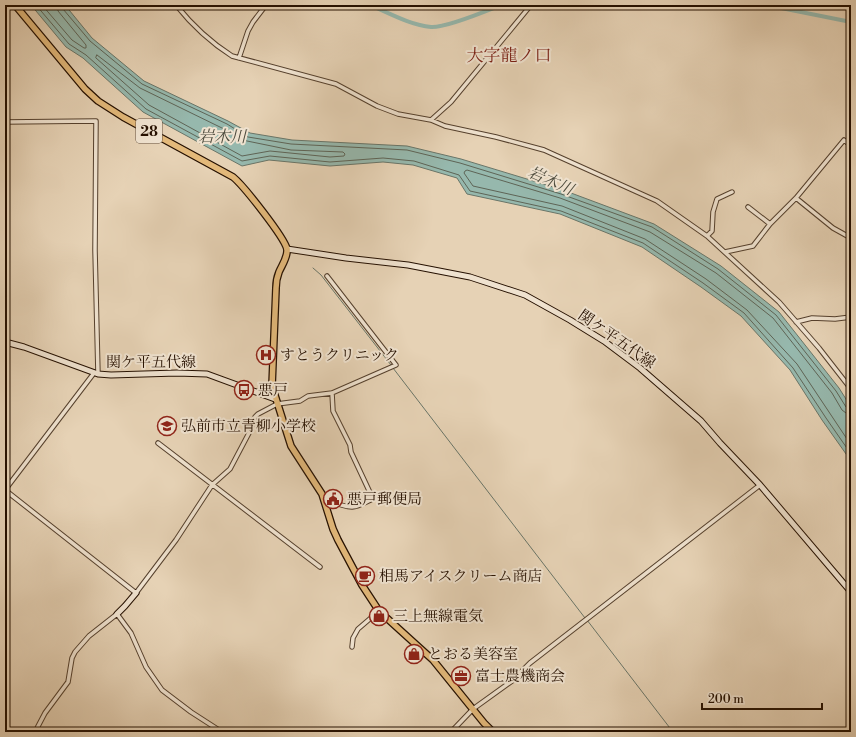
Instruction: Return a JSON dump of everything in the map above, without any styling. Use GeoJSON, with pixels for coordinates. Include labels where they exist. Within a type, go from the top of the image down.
{"type":"FeatureCollection","features":[{"type":"Feature","properties":{"kind":"main road","name":"28"},"geometry":{"type":"LineString","coordinates":[[15,5],[85,89],[98,101],[123,117],[222,171],[237,181],[271,223],[287,249]]}},
{"type":"Feature","properties":{"kind":"main road"},"geometry":{"type":"LineString","coordinates":[[287,249],[287,255],[278,274],[276,288],[272,381],[276,401],[291,446],[320,489],[338,540],[362,585],[379,611],[432,660],[493,732]]}},
{"type":"Feature","properties":{"kind":"main road","name":"関ケ平五代線"},"geometry":{"type":"LineString","coordinates":[[287,249],[408,265],[470,277],[525,295],[570,320],[599,338],[640,368],[701,421],[760,485],[851,592]]}},
{"type":"Feature","properties":{"kind":"main road","name":"関ケ平五代線"},"geometry":{"type":"LineString","coordinates":[[5,342],[24,347],[96,374],[111,376],[177,373],[207,374],[276,401]]}},
{"type":"Feature","properties":{"kind":"main road"},"geometry":{"type":"LineString","coordinates":[[116,614],[136,592]]}},
{"type":"Feature","properties":{"kind":"street"},"geometry":{"type":"LineString","coordinates":[[176,5],[191,24],[218,47],[239,58],[336,84],[377,106],[398,114],[431,120],[445,126],[496,137],[544,150],[657,201],[707,236],[779,302],[819,348],[851,389]]}},
{"type":"Feature","properties":{"kind":"street"},"geometry":{"type":"LineString","coordinates":[[239,58],[248,31],[266,5]]}},
{"type":"Feature","properties":{"kind":"street"},"geometry":{"type":"LineString","coordinates":[[431,120],[451,102],[532,5]]}},
{"type":"Feature","properties":{"kind":"street"},"geometry":{"type":"LineString","coordinates":[[5,122],[96,122],[96,374],[5,490],[136,592],[176,540],[212,485],[230,469],[249,433],[255,417],[258,414],[276,401],[300,401],[308,396],[332,393],[396,365],[327,276]]}},
{"type":"Feature","properties":{"kind":"street"},"geometry":{"type":"LineString","coordinates":[[724,252],[753,246],[770,224],[796,198],[844,140],[851,146]]}},
{"type":"Feature","properties":{"kind":"street"},"geometry":{"type":"LineString","coordinates":[[707,236],[712,231],[713,212],[717,199],[732,192]]}},
{"type":"Feature","properties":{"kind":"street"},"geometry":{"type":"LineString","coordinates":[[796,198],[833,228],[851,238]]}},
{"type":"Feature","properties":{"kind":"street"},"geometry":{"type":"LineString","coordinates":[[748,207],[770,224]]}},
{"type":"Feature","properties":{"kind":"street"},"geometry":{"type":"LineString","coordinates":[[796,322],[812,318],[835,319],[851,316]]}},
{"type":"Feature","properties":{"kind":"street"},"geometry":{"type":"LineString","coordinates":[[327,508],[338,504],[346,507],[355,507],[374,499],[351,452],[350,445],[332,411],[332,393]]}},
{"type":"Feature","properties":{"kind":"street"},"geometry":{"type":"LineString","coordinates":[[158,443],[320,567]]}},
{"type":"Feature","properties":{"kind":"street"},"geometry":{"type":"LineString","coordinates":[[445,732],[452,731],[473,709],[507,685],[530,663],[760,485]]}},
{"type":"Feature","properties":{"kind":"street"},"geometry":{"type":"LineString","coordinates":[[352,647],[353,638],[358,629],[379,611]]}},
{"type":"Feature","properties":{"kind":"street"},"geometry":{"type":"LineString","coordinates":[[35,732],[45,713],[68,682],[72,658],[75,652],[89,636],[116,614],[131,633],[139,648],[146,667],[162,690],[191,712],[222,732]]}},
{"type":"Feature","properties":{"kind":"water","name":"岩木川"},"geometry":{"type":"Polygon","coordinates":[[[31,5],[65,5],[92,38],[144,81],[250,133],[292,140],[407,146],[461,159],[563,190],[654,224],[721,266],[779,312],[839,388],[851,407],[851,461],[822,420],[790,370],[741,316],[642,247],[560,214],[467,194],[457,178],[413,165],[383,162],[330,166],[269,160],[242,166],[143,112],[83,58],[66,47],[31,5]]]}},
{"type":"Feature","properties":{"kind":"waterway"},"geometry":{"type":"LineString","coordinates":[[370,5],[407,21],[431,27],[438,27],[456,22],[501,5]]}},
{"type":"Feature","properties":{"kind":"waterway"},"geometry":{"type":"LineString","coordinates":[[766,5],[851,22]]}},
{"type":"Feature","properties":{"kind":"waterway"},"geometry":{"type":"LineString","coordinates":[[313,268],[321,275],[391,365]]}},
{"type":"Feature","properties":{"kind":"waterway"},"geometry":{"type":"LineString","coordinates":[[393,368],[585,618]]}},
{"type":"Feature","properties":{"kind":"waterway"},"geometry":{"type":"LineString","coordinates":[[587,620],[673,732]]}},
{"type":"Feature","properties":{"kind":"place","name":"すとうクリニック"},"geometry":{"type":"Point","coordinates":[266,355]}},
{"type":"Feature","properties":{"kind":"place","name":"悪戸"},"geometry":{"type":"Point","coordinates":[244,390]}},
{"type":"Feature","properties":{"kind":"place","name":"弘前市立青柳小学校"},"geometry":{"type":"Point","coordinates":[167,426]}},
{"type":"Feature","properties":{"kind":"place","name":"悪戸郵便局"},"geometry":{"type":"Point","coordinates":[333,499]}},
{"type":"Feature","properties":{"kind":"place","name":"相馬アイスクリーム商店"},"geometry":{"type":"Point","coordinates":[365,576]}},
{"type":"Feature","properties":{"kind":"place","name":"三上無線電気"},"geometry":{"type":"Point","coordinates":[379,616]}},
{"type":"Feature","properties":{"kind":"place","name":"とおる美容室"},"geometry":{"type":"Point","coordinates":[414,654]}},
{"type":"Feature","properties":{"kind":"place","name":"富士農機商会"},"geometry":{"type":"Point","coordinates":[461,676]}},
{"type":"Feature","properties":{"kind":"district","name":"大字龍ノ口"},"geometry":{"type":"Point","coordinates":[509,55]}}]}
